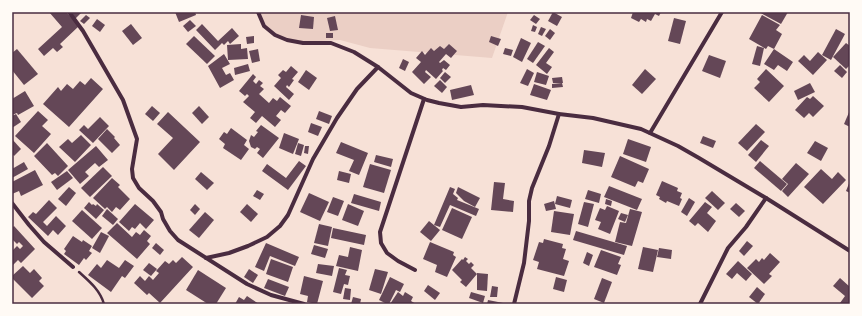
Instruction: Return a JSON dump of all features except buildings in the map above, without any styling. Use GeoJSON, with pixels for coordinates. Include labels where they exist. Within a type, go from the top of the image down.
{"type":"FeatureCollection","features":[{"type":"Feature","properties":{"kind":"street"},"geometry":{"type":"LineString","coordinates":[[68,12],[83,31],[123,100],[137,139],[132,169],[133,178],[139,188],[153,201],[161,212],[170,231],[178,240],[246,284],[271,295],[304,304]]}},
{"type":"Feature","properties":{"kind":"street"},"geometry":{"type":"LineString","coordinates":[[258,12],[264,26],[275,35],[288,40],[303,43],[331,43],[354,52],[378,67],[411,93],[424,99],[461,107],[483,105],[522,107],[593,118],[641,129],[678,146],[699,158],[850,251]]}},
{"type":"Feature","properties":{"kind":"street"},"geometry":{"type":"LineString","coordinates":[[650,133],[722,12]]}},
{"type":"Feature","properties":{"kind":"street"},"geometry":{"type":"LineString","coordinates":[[206,258],[229,253],[248,246],[267,237],[280,226],[288,215],[313,159],[337,118],[357,89],[378,67]]}},
{"type":"Feature","properties":{"kind":"street"},"geometry":{"type":"LineString","coordinates":[[415,270],[387,253],[381,243],[380,232],[424,99]]}},
{"type":"Feature","properties":{"kind":"street"},"geometry":{"type":"LineString","coordinates":[[514,304],[524,263],[529,221],[529,200],[532,188],[560,114]]}},
{"type":"Feature","properties":{"kind":"street"},"geometry":{"type":"LineString","coordinates":[[700,304],[728,248],[746,227],[766,198]]}},
{"type":"Feature","properties":{"kind":"street"},"geometry":{"type":"LineString","coordinates":[[12,203],[44,242],[73,267]]}},
{"type":"Feature","properties":{"kind":"path"},"geometry":{"type":"LineString","coordinates":[[73,267],[97,290],[102,297],[104,304]]}},
{"type":"Feature","properties":{"kind":"shaded area"},"geometry":{"type":"Polygon","coordinates":[[[260,12],[508,12],[492,58],[370,48],[340,40],[303,42],[282,40],[267,30],[260,12]]]}}]}
